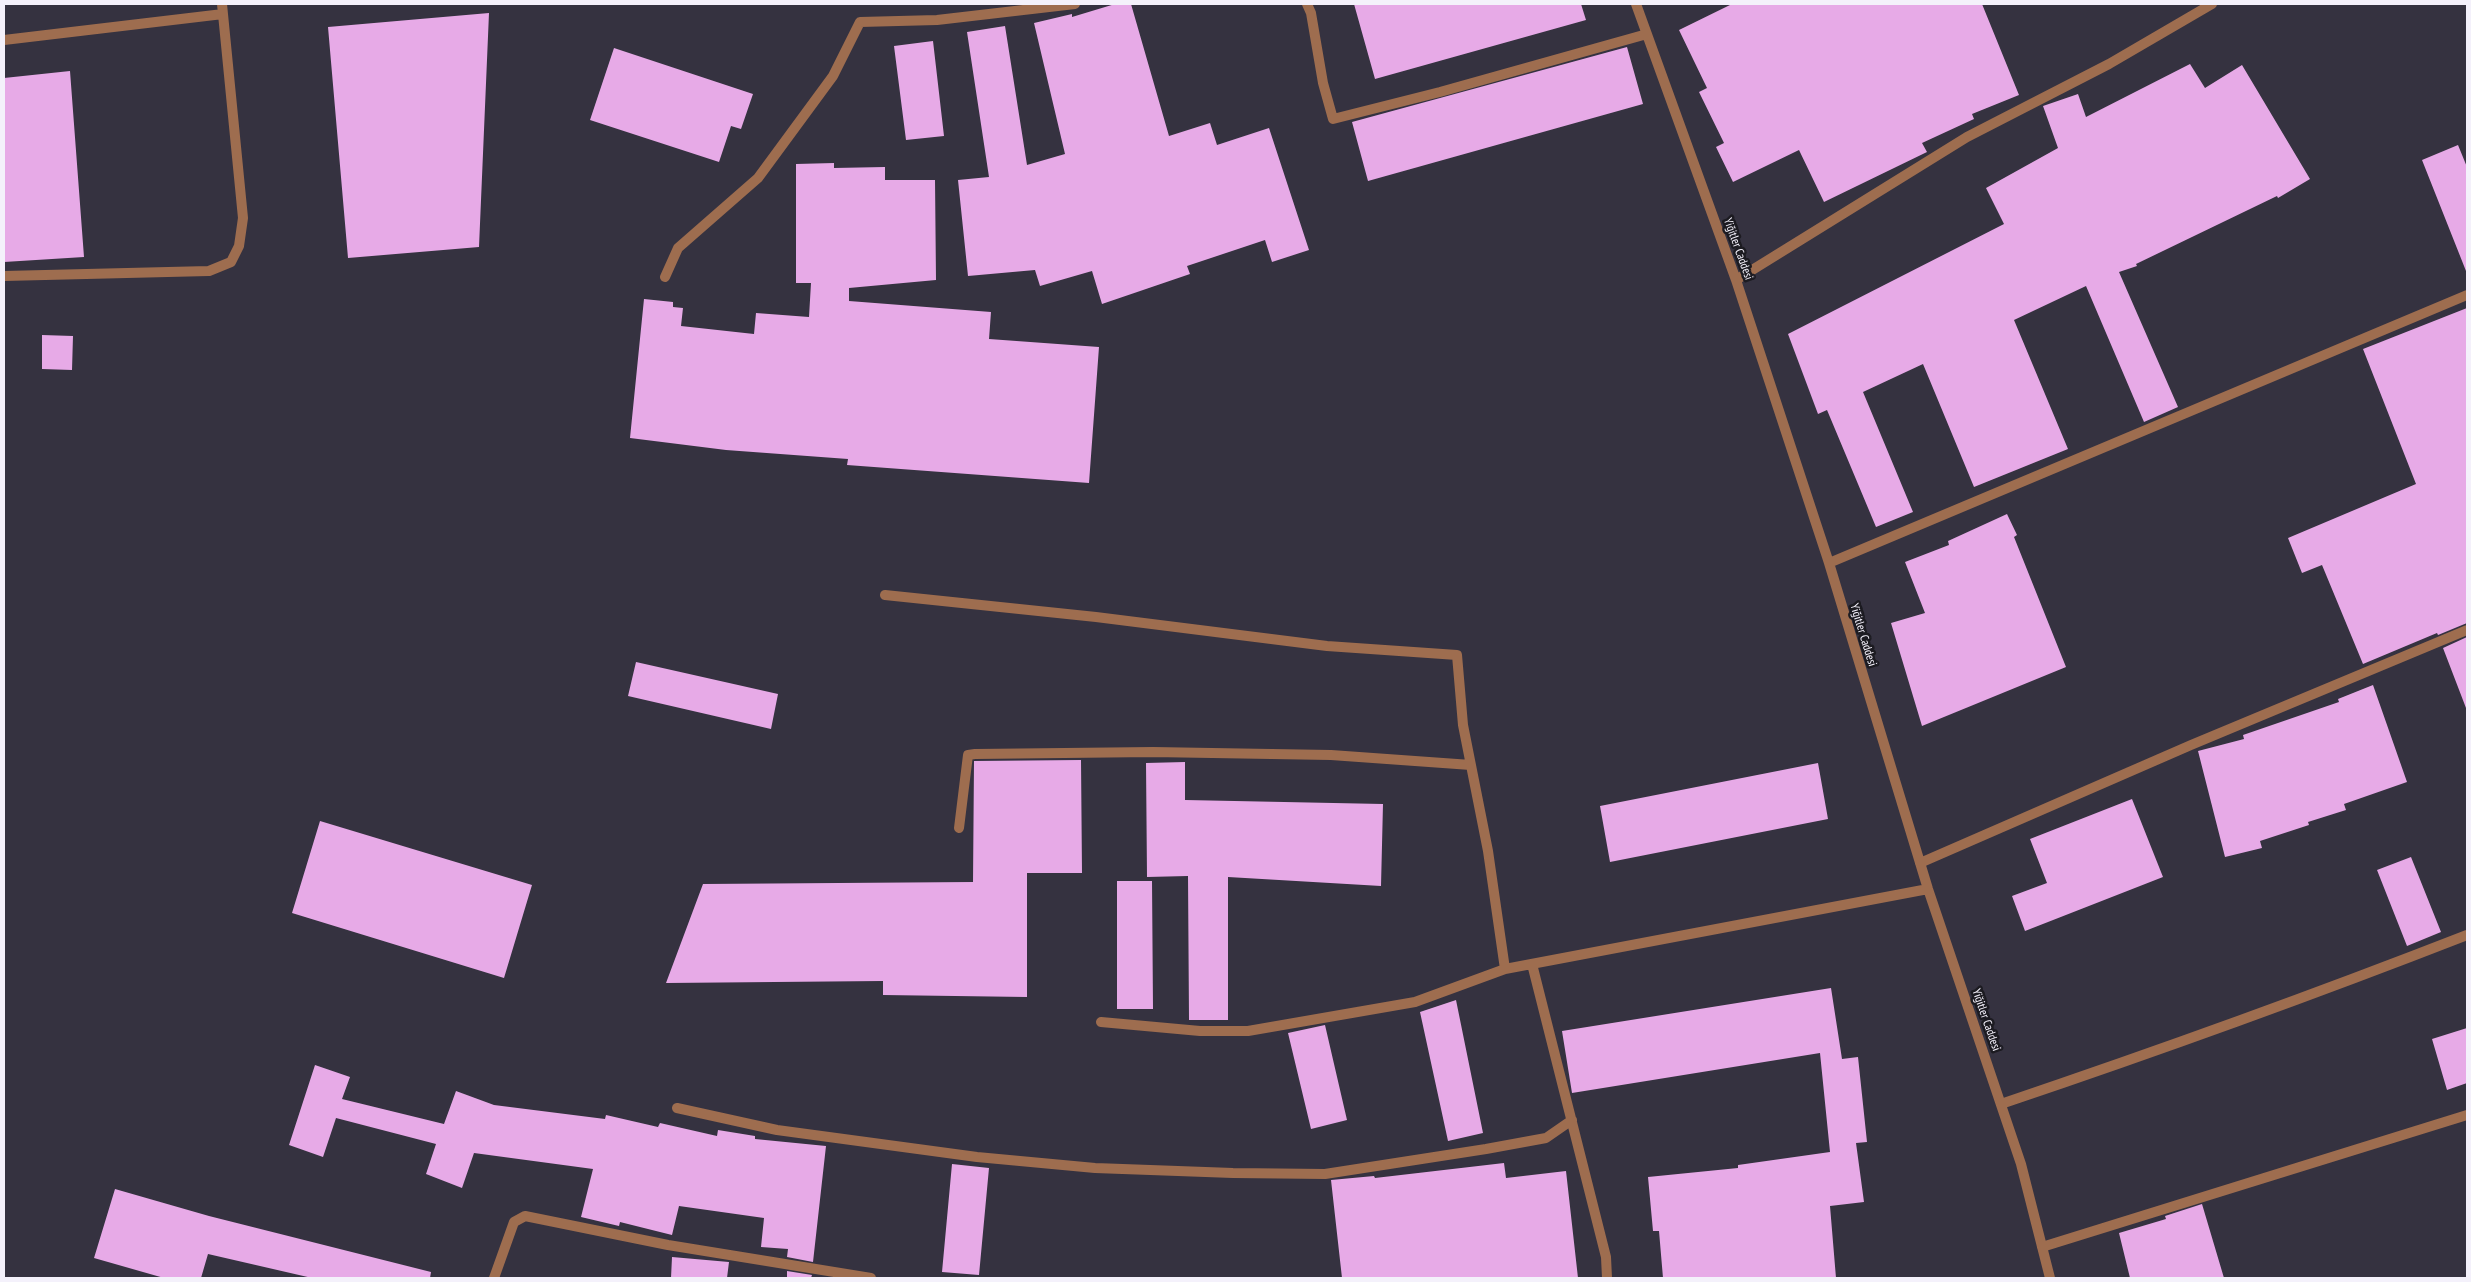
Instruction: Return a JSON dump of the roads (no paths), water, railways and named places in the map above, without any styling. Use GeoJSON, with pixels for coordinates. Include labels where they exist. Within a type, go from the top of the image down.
{"type":"FeatureCollection","features":[{"type":"Feature","properties":{"kind":"street"},"geometry":{"type":"LineString","coordinates":[[664,277],[678,248],[758,178],[833,76],[860,22],[937,20],[1075,4]]}},
{"type":"Feature","properties":{"kind":"street"},"geometry":{"type":"LineString","coordinates":[[1307,4],[1311,13],[1323,84],[1333,119],[1440,92],[1647,34]]}},
{"type":"Feature","properties":{"kind":"street","name":"Yiğitler Caddesi"},"geometry":{"type":"LineString","coordinates":[[1636,4],[1736,280],[1829,563],[1920,864],[2021,1164],[2050,1278]]}},
{"type":"Feature","properties":{"kind":"street"},"geometry":{"type":"LineString","coordinates":[[1736,280],[1967,137],[2109,64],[2212,4]]}},
{"type":"Feature","properties":{"kind":"street"},"geometry":{"type":"LineString","coordinates":[[4,40],[223,9],[243,218],[239,246],[231,262],[209,271],[4,276]]}},
{"type":"Feature","properties":{"kind":"street"},"geometry":{"type":"LineString","coordinates":[[1829,563],[2467,295]]}},
{"type":"Feature","properties":{"kind":"street"},"geometry":{"type":"LineString","coordinates":[[885,595],[1096,617],[1327,646],[1457,655],[1463,725],[1488,851],[1505,968]]}},
{"type":"Feature","properties":{"kind":"street"},"geometry":{"type":"LineString","coordinates":[[1920,864],[2191,745],[2467,630]]}},
{"type":"Feature","properties":{"kind":"street"},"geometry":{"type":"LineString","coordinates":[[959,828],[968,756],[975,754],[1153,752],[1331,755],[1471,765]]}},
{"type":"Feature","properties":{"kind":"street"},"geometry":{"type":"LineString","coordinates":[[1101,1022],[1200,1032],[1248,1031],[1415,1002],[1505,968],[1928,889]]}},
{"type":"Feature","properties":{"kind":"street"},"geometry":{"type":"LineString","coordinates":[[2001,1104],[2156,1051],[2357,978],[2467,934]]}},
{"type":"Feature","properties":{"kind":"street"},"geometry":{"type":"LineString","coordinates":[[1532,964],[1606,1257],[1607,1278]]}},
{"type":"Feature","properties":{"kind":"street"},"geometry":{"type":"LineString","coordinates":[[677,1108],[777,1130],[976,1157],[1095,1168],[1233,1173],[1325,1174],[1486,1149],[1546,1138],[1572,1120]]}},
{"type":"Feature","properties":{"kind":"street"},"geometry":{"type":"LineString","coordinates":[[2042,1247],[2467,1115]]}},
{"type":"Feature","properties":{"kind":"street"},"geometry":{"type":"LineString","coordinates":[[494,1278],[514,1222],[524,1216],[668,1244],[871,1278]]}}]}
